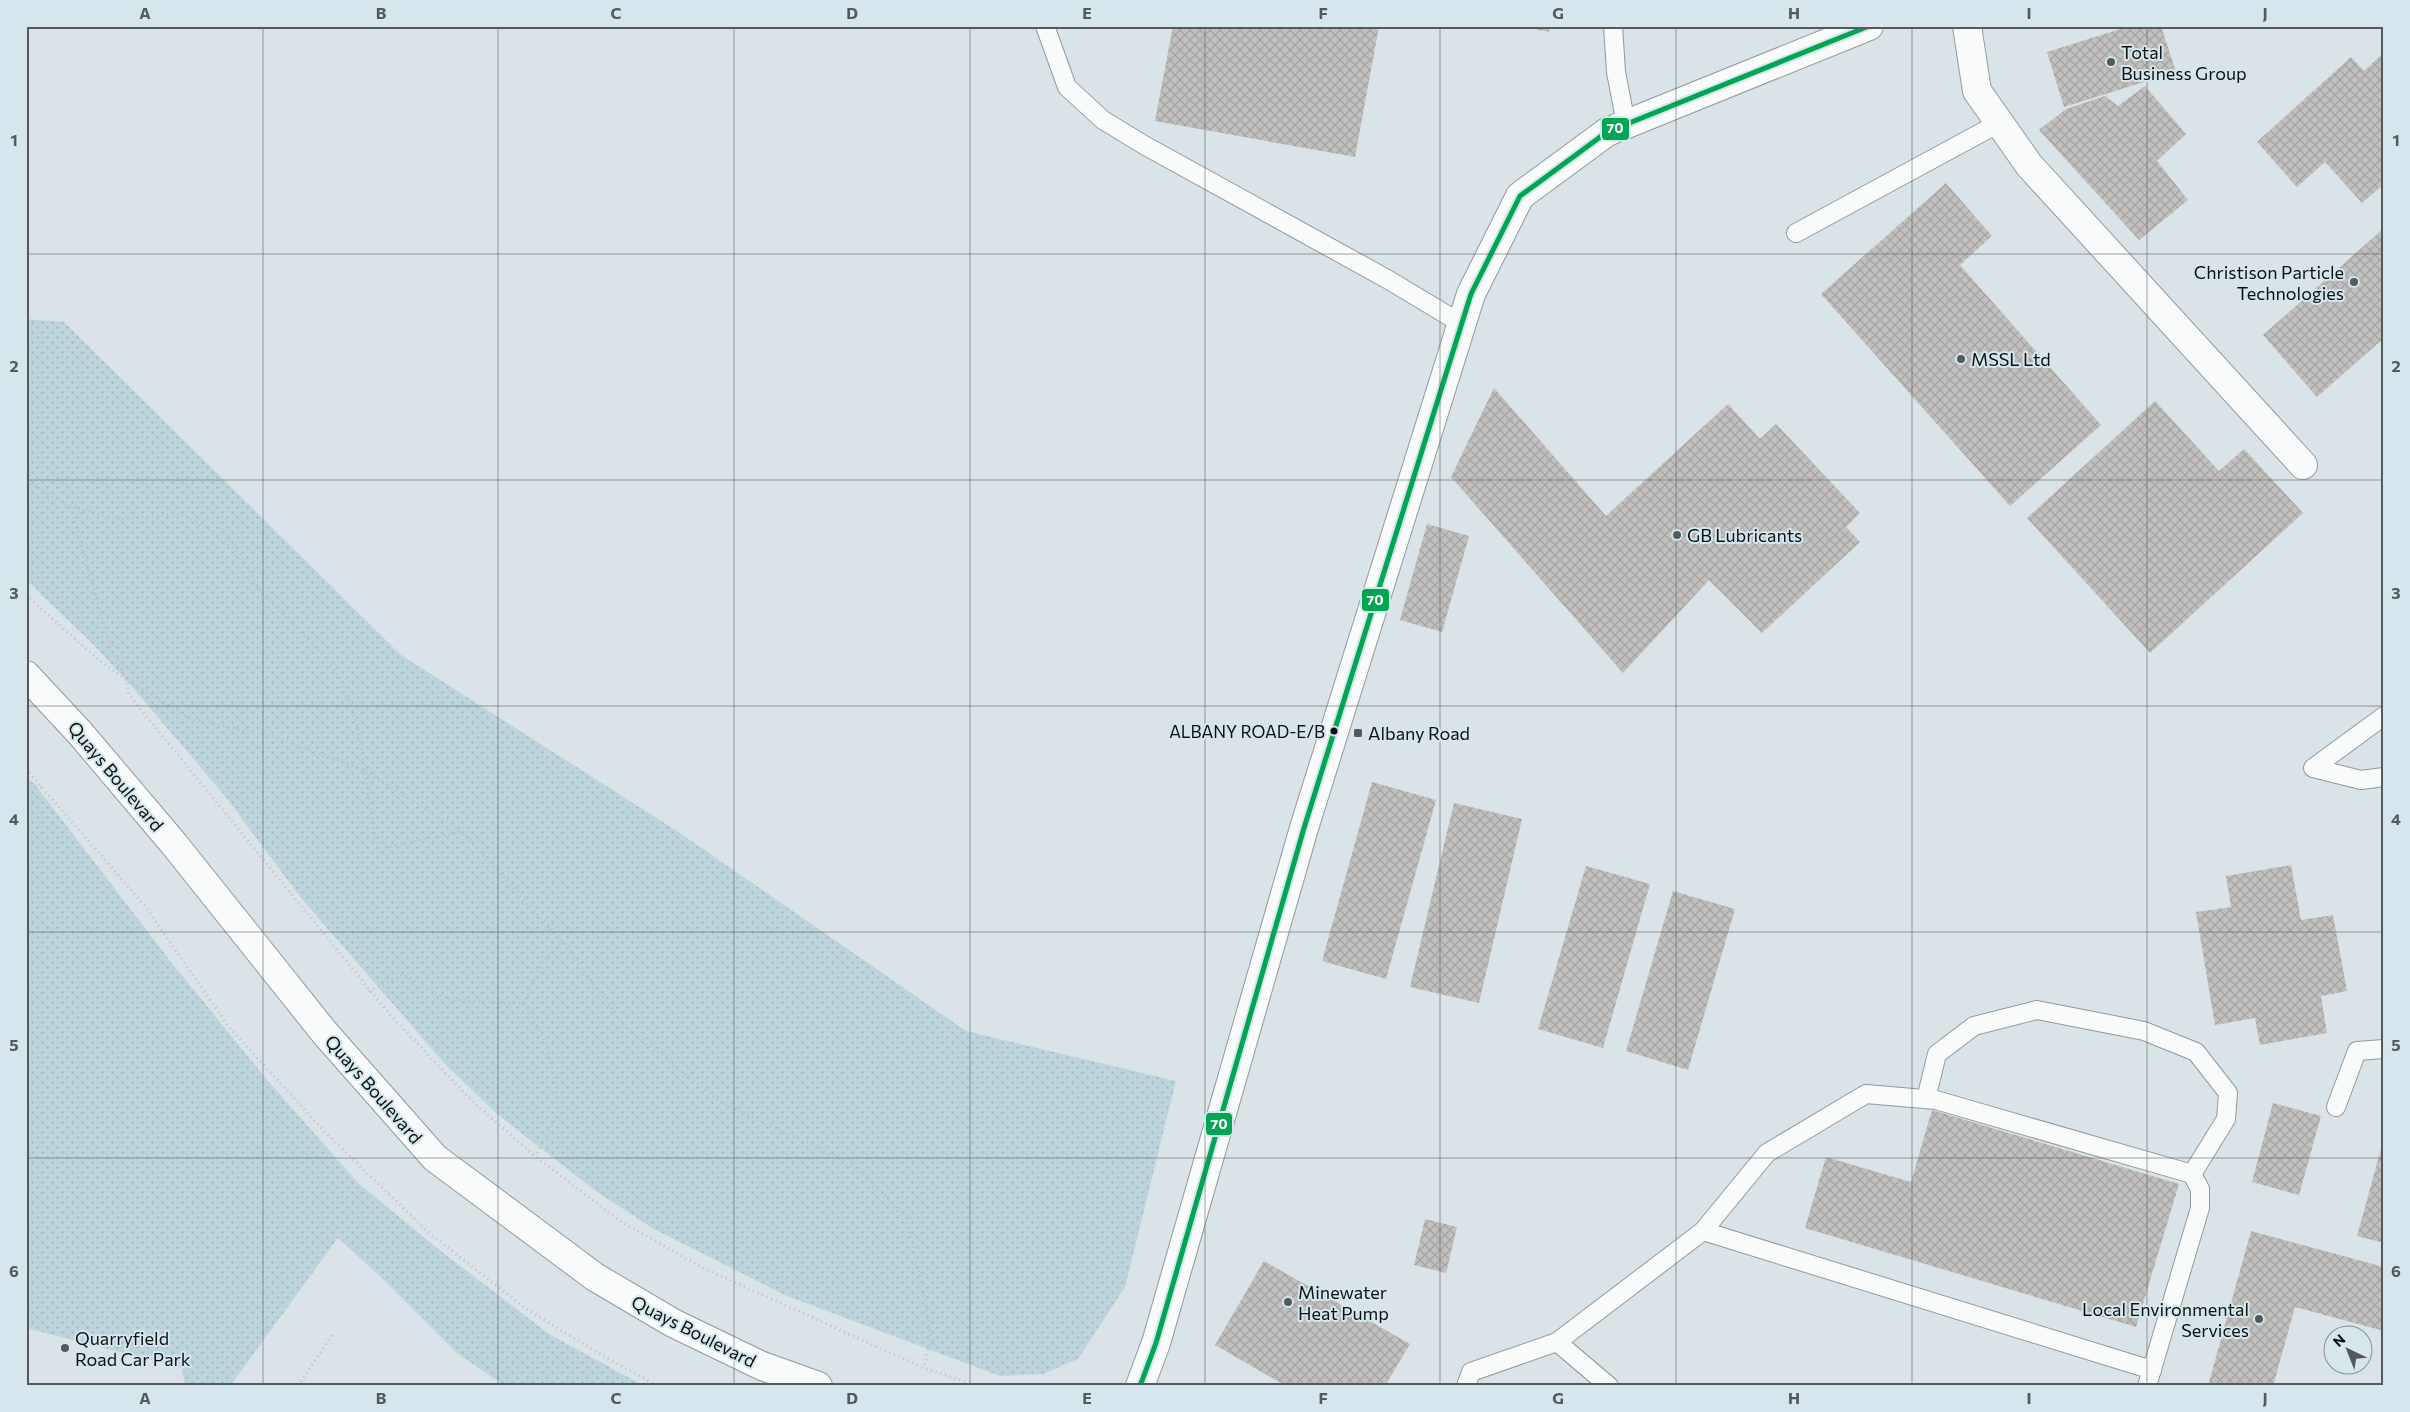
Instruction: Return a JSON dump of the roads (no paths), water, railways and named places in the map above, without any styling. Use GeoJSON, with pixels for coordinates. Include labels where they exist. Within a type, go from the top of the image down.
{"type":"FeatureCollection","features":[{"type":"Feature","properties":{"kind":"street"},"geometry":{"type":"LineString","coordinates":[[1140,1386],[1156,1344],[1304,828],[1471,294],[1520,196],[1607,132],[1869,26]]}},
{"type":"Feature","properties":{"kind":"street"},"geometry":{"type":"LineString","coordinates":[[1967,26],[1977,91],[2029,165],[2303,465]]}},
{"type":"Feature","properties":{"kind":"street","name":"Quays Boulevard"},"geometry":{"type":"LineString","coordinates":[[26,675],[80,733],[174,844],[324,1032],[435,1158],[511,1216],[603,1282],[673,1323],[753,1362],[818,1386]]}},
{"type":"Feature","properties":{"kind":"lane"},"geometry":{"type":"LineString","coordinates":[[1044,26],[1067,88],[1103,120],[1144,145],[1387,279],[1462,324]]}},
{"type":"Feature","properties":{"kind":"lane"},"geometry":{"type":"LineString","coordinates":[[1613,26],[1616,72],[1626,124]]}},
{"type":"Feature","properties":{"kind":"lane"},"geometry":{"type":"LineString","coordinates":[[1796,233],[1999,123]]}},
{"type":"Feature","properties":{"kind":"lane"},"geometry":{"type":"LineString","coordinates":[[2384,716],[2313,768],[2362,780],[2384,777]]}},
{"type":"Feature","properties":{"kind":"lane"},"geometry":{"type":"LineString","coordinates":[[1926,1099],[1938,1054],[1974,1026],[2037,1010],[2144,1031],[2196,1052],[2228,1093],[2226,1119],[2192,1174]]}},
{"type":"Feature","properties":{"kind":"lane"},"geometry":{"type":"LineString","coordinates":[[2336,1107],[2357,1051],[2384,1049]]}},
{"type":"Feature","properties":{"kind":"lane"},"geometry":{"type":"LineString","coordinates":[[1466,1386],[1471,1372],[1557,1342],[1703,1232],[1767,1153],[1866,1094],[1936,1100],[2192,1174],[2200,1189],[2200,1208],[2150,1378],[1703,1232]]}},
{"type":"Feature","properties":{"kind":"lane"},"geometry":{"type":"LineString","coordinates":[[1557,1342],[1609,1386]]}},
{"type":"Feature","properties":{"kind":"place","name":"Total Business Group"},"geometry":{"type":"Point","coordinates":[2111,62]}},
{"type":"Feature","properties":{"kind":"place","name":"Christison Particle Technologies"},"geometry":{"type":"Point","coordinates":[2354,282]}},
{"type":"Feature","properties":{"kind":"place","name":"MSSL Ltd"},"geometry":{"type":"Point","coordinates":[1961,359]}},
{"type":"Feature","properties":{"kind":"place","name":"GB Lubricants"},"geometry":{"type":"Point","coordinates":[1677,535]}},
{"type":"Feature","properties":{"kind":"place","name":"ALBANY ROAD-E/B"},"geometry":{"type":"Point","coordinates":[1334,731]}},
{"type":"Feature","properties":{"kind":"place","name":"Albany Road"},"geometry":{"type":"Point","coordinates":[1358,733]}},
{"type":"Feature","properties":{"kind":"place","name":"Minewater Heat Pump"},"geometry":{"type":"Point","coordinates":[1288,1302]}},
{"type":"Feature","properties":{"kind":"place","name":"Local Environmental Services"},"geometry":{"type":"Point","coordinates":[2259,1319]}},
{"type":"Feature","properties":{"kind":"place","name":"Quarryfield Road Car Park"},"geometry":{"type":"Point","coordinates":[65,1348]}}]}
